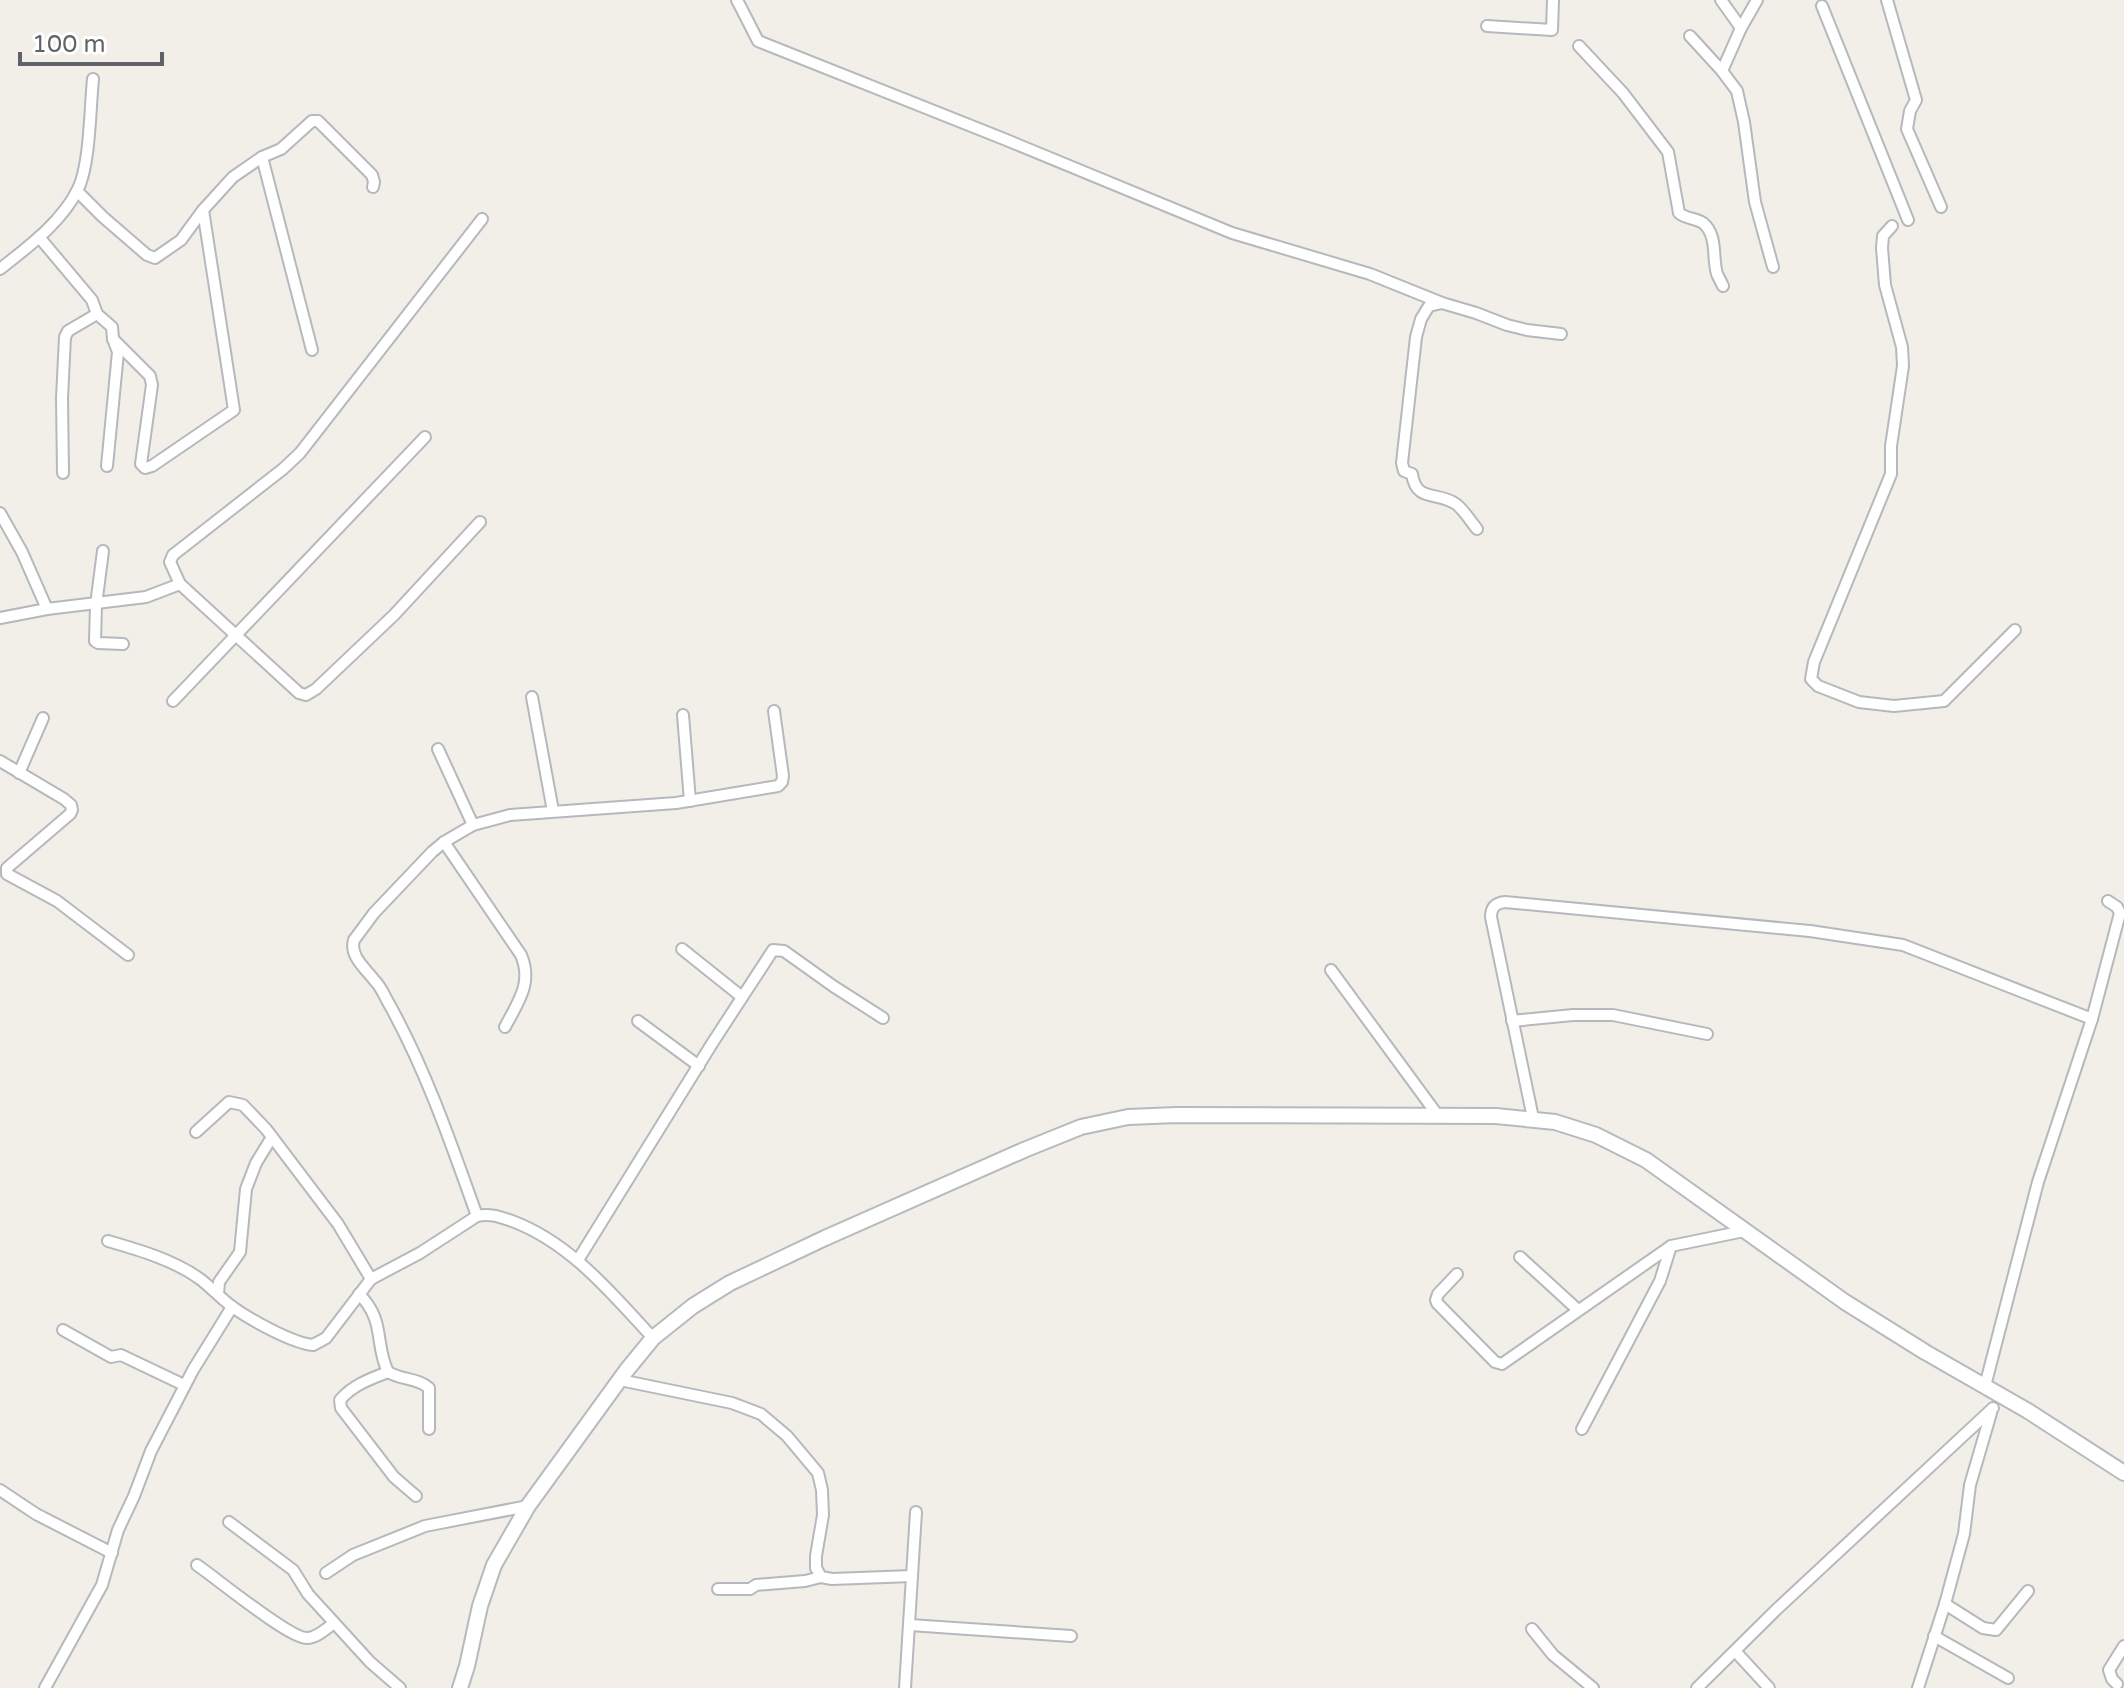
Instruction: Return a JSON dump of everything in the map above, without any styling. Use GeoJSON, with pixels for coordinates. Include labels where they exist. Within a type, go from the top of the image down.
{"type":"FeatureCollection","features":[{"type":"Feature","properties":{"kind":"street"},"geometry":{"type":"LineString","coordinates":[[737,0],[758,41],[1232,233],[1370,274],[1442,303],[1517,327],[1561,334]]}},
{"type":"Feature","properties":{"kind":"street"},"geometry":{"type":"LineString","coordinates":[[1487,26],[1552,30],[1553,0]]}},
{"type":"Feature","properties":{"kind":"street"},"geometry":{"type":"LineString","coordinates":[[1721,0],[1741,28]]}},
{"type":"Feature","properties":{"kind":"street"},"geometry":{"type":"LineString","coordinates":[[1722,71],[1757,0]]}},
{"type":"Feature","properties":{"kind":"street"},"geometry":{"type":"LineString","coordinates":[[1887,0],[1916,100],[1910,111],[1907,129],[1941,207]]}},
{"type":"Feature","properties":{"kind":"street"},"geometry":{"type":"LineString","coordinates":[[1822,6],[1908,220]]}},
{"type":"Feature","properties":{"kind":"street"},"geometry":{"type":"LineString","coordinates":[[1690,36],[1737,91],[1755,202],[1773,267]]}},
{"type":"Feature","properties":{"kind":"street"},"geometry":{"type":"LineString","coordinates":[[1579,46],[1623,93],[1668,152],[1679,213],[1702,221],[1708,229],[1715,249],[1716,272],[1723,286]]}},
{"type":"Feature","properties":{"kind":"street"},"geometry":{"type":"LineString","coordinates":[[0,269],[39,237],[77,191],[84,174],[93,79]]}},
{"type":"Feature","properties":{"kind":"street"},"geometry":{"type":"LineString","coordinates":[[77,191],[147,255],[155,258],[181,240],[230,180],[262,157],[281,149],[310,122],[317,121],[372,175],[373,187]]}},
{"type":"Feature","properties":{"kind":"street"},"geometry":{"type":"LineString","coordinates":[[262,157],[312,350]]}},
{"type":"Feature","properties":{"kind":"street"},"geometry":{"type":"LineString","coordinates":[[113,339],[150,376],[152,385],[141,464],[145,468],[234,410],[203,210]]}},
{"type":"Feature","properties":{"kind":"street"},"geometry":{"type":"LineString","coordinates":[[480,522],[394,615],[306,695],[299,693],[180,584],[170,562],[173,555],[300,453],[482,219]]}},
{"type":"Feature","properties":{"kind":"street"},"geometry":{"type":"LineString","coordinates":[[1892,226],[1883,236],[1882,248],[1885,285],[1902,347],[1903,366],[1891,446],[1891,474],[1824,636],[1811,679],[1818,686],[1859,702],[1894,706],[1944,701],[2015,630]]}},
{"type":"Feature","properties":{"kind":"street"},"geometry":{"type":"LineString","coordinates":[[39,237],[92,300],[97,314],[112,327],[118,352],[107,466]]}},
{"type":"Feature","properties":{"kind":"street"},"geometry":{"type":"LineString","coordinates":[[1442,303],[1429,306],[1416,337],[1402,463],[1404,471],[1412,474],[1414,485],[1420,492],[1456,504],[1477,529]]}},
{"type":"Feature","properties":{"kind":"street"},"geometry":{"type":"LineString","coordinates":[[63,473],[62,398],[66,333],[97,314]]}},
{"type":"Feature","properties":{"kind":"street"},"geometry":{"type":"LineString","coordinates":[[173,701],[425,437]]}},
{"type":"Feature","properties":{"kind":"street"},"geometry":{"type":"LineString","coordinates":[[0,513],[22,552],[47,609]]}},
{"type":"Feature","properties":{"kind":"street"},"geometry":{"type":"LineString","coordinates":[[103,551],[95,641],[123,644]]}},
{"type":"Feature","properties":{"kind":"street"},"geometry":{"type":"LineString","coordinates":[[0,618],[146,597],[180,584]]}},
{"type":"Feature","properties":{"kind":"street"},"geometry":{"type":"LineString","coordinates":[[532,697],[553,811]]}},
{"type":"Feature","properties":{"kind":"street"},"geometry":{"type":"LineString","coordinates":[[477,1216],[429,1085],[390,1005],[357,959],[352,945],[358,932],[444,842],[473,825],[510,815],[690,801],[773,788],[781,784],[783,776],[774,711]]}},
{"type":"Feature","properties":{"kind":"street"},"geometry":{"type":"LineString","coordinates":[[683,715],[690,801]]}},
{"type":"Feature","properties":{"kind":"street"},"geometry":{"type":"LineString","coordinates":[[19,773],[43,718]]}},
{"type":"Feature","properties":{"kind":"street"},"geometry":{"type":"LineString","coordinates":[[438,749],[473,825]]}},
{"type":"Feature","properties":{"kind":"street"},"geometry":{"type":"LineString","coordinates":[[0,761],[64,799],[72,810],[3,870],[64,905],[128,955]]}},
{"type":"Feature","properties":{"kind":"street"},"geometry":{"type":"LineString","coordinates":[[444,842],[526,966],[526,982],[505,1027]]}},
{"type":"Feature","properties":{"kind":"street"},"geometry":{"type":"LineString","coordinates":[[1985,1386],[2038,1182],[2092,1019],[2120,913],[2108,901]]}},
{"type":"Feature","properties":{"kind":"street"},"geometry":{"type":"LineString","coordinates":[[1533,1118],[1491,917],[1495,905],[1505,902],[1810,931],[1903,945],[2092,1019]]}},
{"type":"Feature","properties":{"kind":"street"},"geometry":{"type":"LineString","coordinates":[[682,949],[742,997]]}},
{"type":"Feature","properties":{"kind":"street"},"geometry":{"type":"LineString","coordinates":[[578,1260],[771,951],[784,951],[883,1018]]}},
{"type":"Feature","properties":{"kind":"street"},"geometry":{"type":"LineString","coordinates":[[1331,970],[1439,1117]]}},
{"type":"Feature","properties":{"kind":"street"},"geometry":{"type":"LineString","coordinates":[[1512,1021],[1613,1015],[1707,1034]]}},
{"type":"Feature","properties":{"kind":"street"},"geometry":{"type":"LineString","coordinates":[[638,1021],[699,1066]]}},
{"type":"Feature","properties":{"kind":"street"},"geometry":{"type":"LineString","coordinates":[[196,1132],[224,1106],[234,1102],[243,1105],[272,1137],[338,1224],[371,1279]]}},
{"type":"Feature","properties":{"kind":"street"},"geometry":{"type":"LineString","coordinates":[[460,1688],[480,1606],[494,1565],[528,1506],[653,1338],[693,1306],[730,1283],[825,1238],[985,1167],[1093,1124],[1128,1117],[1496,1116],[1533,1118],[1575,1127],[1646,1160],[1845,1302],[2073,1438],[2124,1473]]}},
{"type":"Feature","properties":{"kind":"street"},"geometry":{"type":"LineString","coordinates":[[218,1294],[219,1282],[240,1252],[246,1189],[256,1163],[272,1137]]}},
{"type":"Feature","properties":{"kind":"street"},"geometry":{"type":"LineString","coordinates":[[108,1241],[167,1261],[199,1278],[232,1307],[287,1336],[313,1345],[326,1338],[371,1279],[420,1253],[477,1216],[496,1215],[545,1237],[578,1260],[653,1338]]}},
{"type":"Feature","properties":{"kind":"street"},"geometry":{"type":"LineString","coordinates":[[1457,1274],[1436,1300],[1495,1362],[1502,1364],[1671,1246],[1744,1231]]}},
{"type":"Feature","properties":{"kind":"street"},"geometry":{"type":"LineString","coordinates":[[1582,1429],[1660,1281],[1671,1246]]}},
{"type":"Feature","properties":{"kind":"street"},"geometry":{"type":"LineString","coordinates":[[1520,1257],[1578,1310]]}},
{"type":"Feature","properties":{"kind":"street"},"geometry":{"type":"LineString","coordinates":[[359,1294],[374,1313],[388,1372],[429,1388],[429,1429]]}},
{"type":"Feature","properties":{"kind":"street"},"geometry":{"type":"LineString","coordinates":[[45,1688],[102,1585],[118,1530],[151,1451],[184,1385],[232,1307]]}},
{"type":"Feature","properties":{"kind":"street"},"geometry":{"type":"LineString","coordinates":[[63,1330],[111,1357],[121,1355],[184,1385]]}},
{"type":"Feature","properties":{"kind":"street"},"geometry":{"type":"LineString","coordinates":[[388,1372],[359,1384],[344,1395],[340,1400],[341,1408],[394,1477],[416,1496]]}},
{"type":"Feature","properties":{"kind":"street"},"geometry":{"type":"LineString","coordinates":[[620,1380],[732,1403],[761,1414],[787,1436],[818,1473],[823,1515],[816,1556],[817,1573],[821,1577]]}},
{"type":"Feature","properties":{"kind":"street"},"geometry":{"type":"LineString","coordinates":[[1697,1688],[1777,1609],[1993,1408],[2008,1399]]}},
{"type":"Feature","properties":{"kind":"street"},"geometry":{"type":"LineString","coordinates":[[1918,1688],[1964,1534],[1970,1485],[1993,1408]]}},
{"type":"Feature","properties":{"kind":"street"},"geometry":{"type":"LineString","coordinates":[[0,1490],[36,1514],[112,1553]]}},
{"type":"Feature","properties":{"kind":"street"},"geometry":{"type":"LineString","coordinates":[[326,1573],[353,1555],[425,1526],[528,1506]]}},
{"type":"Feature","properties":{"kind":"street"},"geometry":{"type":"LineString","coordinates":[[905,1688],[916,1512]]}},
{"type":"Feature","properties":{"kind":"street"},"geometry":{"type":"LineString","coordinates":[[229,1522],[293,1570],[308,1594],[334,1623],[400,1688]]}},
{"type":"Feature","properties":{"kind":"street"},"geometry":{"type":"LineString","coordinates":[[197,1565],[299,1637],[314,1637],[334,1623]]}},
{"type":"Feature","properties":{"kind":"street"},"geometry":{"type":"LineString","coordinates":[[718,1589],[750,1589],[756,1585],[821,1577],[912,1576]]}},
{"type":"Feature","properties":{"kind":"street"},"geometry":{"type":"LineString","coordinates":[[1945,1604],[1983,1628],[1996,1630],[2028,1591]]}},
{"type":"Feature","properties":{"kind":"street"},"geometry":{"type":"LineString","coordinates":[[910,1625],[1071,1636]]}},
{"type":"Feature","properties":{"kind":"street"},"geometry":{"type":"LineString","coordinates":[[1532,1629],[1553,1655],[1593,1688]]}},
{"type":"Feature","properties":{"kind":"street"},"geometry":{"type":"LineString","coordinates":[[1934,1636],[2008,1678]]}},
{"type":"Feature","properties":{"kind":"street"},"geometry":{"type":"LineString","coordinates":[[2117,1684],[2109,1670],[2124,1646]]}},
{"type":"Feature","properties":{"kind":"street"},"geometry":{"type":"LineString","coordinates":[[1735,1651],[1769,1688]]}}]}
